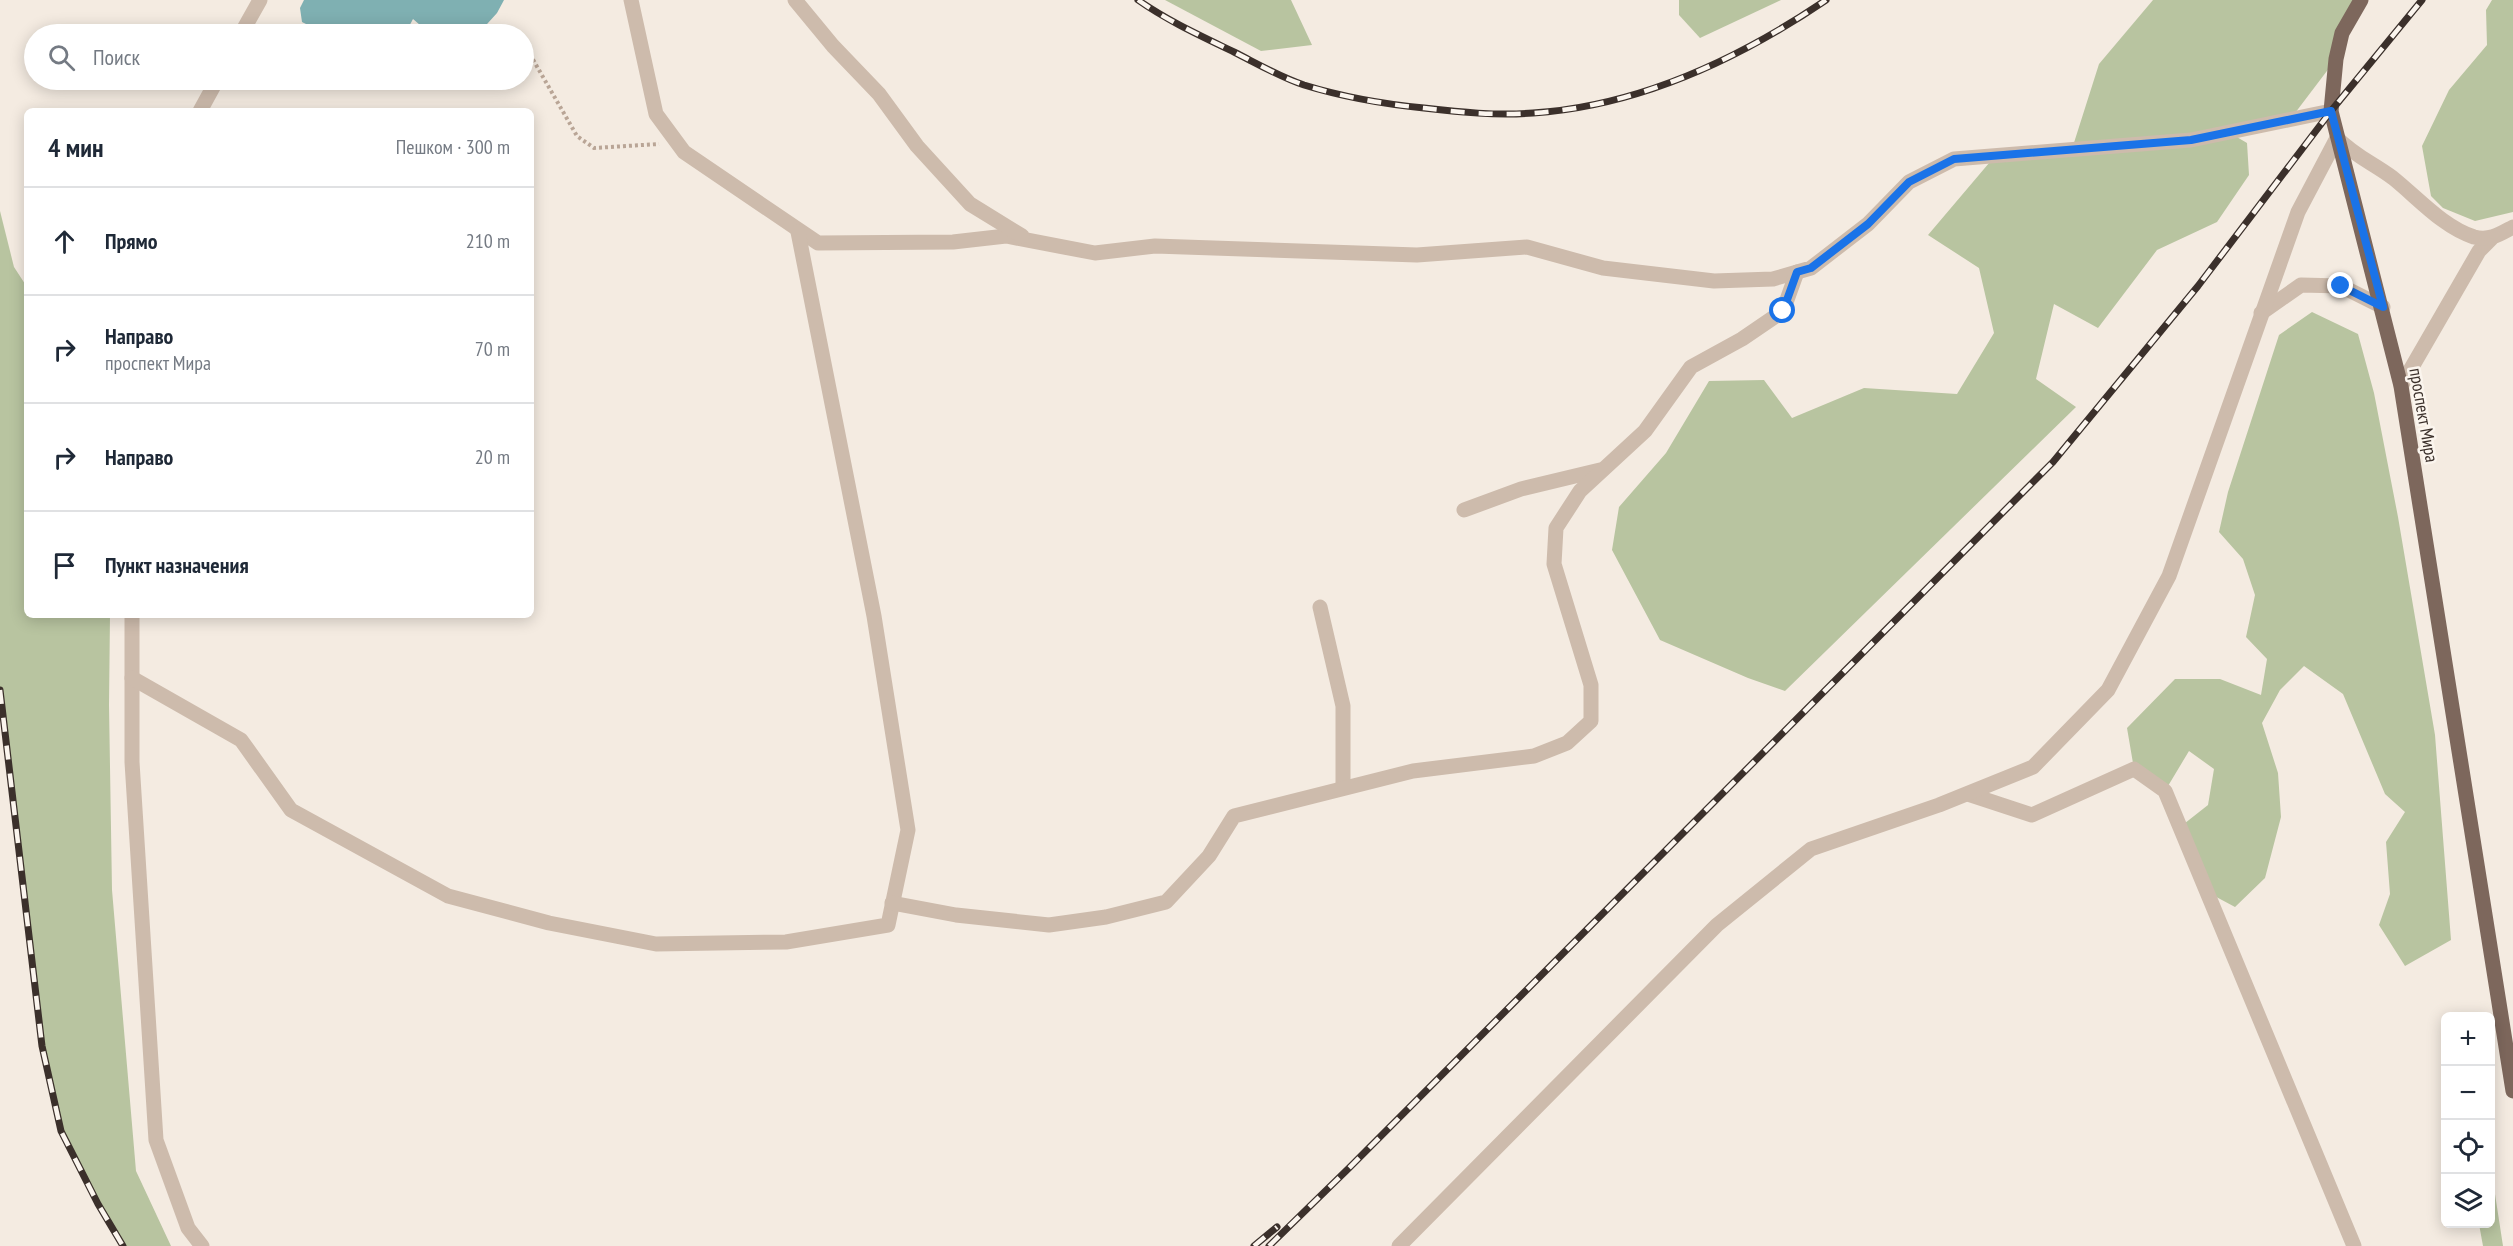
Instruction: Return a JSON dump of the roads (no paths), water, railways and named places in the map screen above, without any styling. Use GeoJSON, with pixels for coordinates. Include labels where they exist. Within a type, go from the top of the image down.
{"type":"FeatureCollection","features":[{"type":"Feature","properties":{"kind":"main road","name":"проспект Мира"},"geometry":{"type":"LineString","coordinates":[[2361,0],[2342,33],[2331,111],[2383,307],[2401,386],[2513,1091]]}},
{"type":"Feature","properties":{"kind":"street"},"geometry":{"type":"LineString","coordinates":[[247,24],[260,0]]}},
{"type":"Feature","properties":{"kind":"street"},"geometry":{"type":"LineString","coordinates":[[631,0],[656,114],[677,144],[684,152],[798,232],[818,243],[953,242],[1006,236],[1095,253],[1155,246],[1417,255],[1527,247],[1603,268],[1714,282],[1773,279],[1811,268],[1868,224],[1909,182],[1954,159],[2191,140],[2331,111]]}},
{"type":"Feature","properties":{"kind":"street"},"geometry":{"type":"LineString","coordinates":[[795,0],[833,46],[879,94],[917,146],[970,204],[1029,240]]}},
{"type":"Feature","properties":{"kind":"street"},"geometry":{"type":"LineString","coordinates":[[202,108],[212,90]]}},
{"type":"Feature","properties":{"kind":"street"},"geometry":{"type":"LineString","coordinates":[[1399,1246],[1717,925],[1811,849],[1968,794],[2033,767],[2108,690],[2169,576],[2298,212],[2337,138],[2354,155],[2391,177],[2450,225],[2475,237],[2491,239]]}},
{"type":"Feature","properties":{"kind":"street"},"geometry":{"type":"LineString","coordinates":[[2401,386],[2479,251],[2491,239],[2513,227]]}},
{"type":"Feature","properties":{"kind":"street"},"geometry":{"type":"LineString","coordinates":[[132,678],[241,740],[291,810],[447,896],[549,923],[656,944],[786,942],[888,925],[908,830],[874,616],[798,232]]}},
{"type":"Feature","properties":{"kind":"street"},"geometry":{"type":"LineString","coordinates":[[892,903],[956,915],[1049,925],[1106,917],[1166,902],[1209,856],[1234,816],[1413,771],[1534,756],[1567,743],[1591,721],[1591,685],[1554,564],[1556,528],[1580,490],[1645,430],[1691,367],[1742,339],[1783,311],[1797,272]]}},
{"type":"Feature","properties":{"kind":"street"},"geometry":{"type":"LineString","coordinates":[[2261,313],[2301,285],[2341,286],[2383,307]]}},
{"type":"Feature","properties":{"kind":"street"},"geometry":{"type":"LineString","coordinates":[[1464,510],[1521,489],[1603,469]]}},
{"type":"Feature","properties":{"kind":"street"},"geometry":{"type":"LineString","coordinates":[[1320,607],[1343,706],[1343,788]]}},
{"type":"Feature","properties":{"kind":"street"},"geometry":{"type":"LineString","coordinates":[[132,618],[132,762],[156,1140],[188,1228],[202,1246]]}},
{"type":"Feature","properties":{"kind":"street"},"geometry":{"type":"LineString","coordinates":[[1968,794],[2032,815],[2134,769],[2165,791],[2354,1246]]}},
{"type":"Feature","properties":{"kind":"water"},"geometry":{"type":"Polygon","coordinates":[[[304,0],[504,0],[487,24],[419,24],[413,19],[410,24],[306,24],[302,22],[300,8],[304,0]]]}},
{"type":"Feature","properties":{"kind":"railway"},"geometry":{"type":"LineString","coordinates":[[1138,0],[1185,28],[1304,85],[1393,104],[1506,114],[1572,109],[1649,90],[1723,60],[1793,22],[1826,0]]}},
{"type":"Feature","properties":{"kind":"railway"},"geometry":{"type":"LineString","coordinates":[[1269,1246],[2053,462],[2198,286],[2331,111],[2422,0]]}},
{"type":"Feature","properties":{"kind":"railway"},"geometry":{"type":"LineString","coordinates":[[0,690],[42,1046],[61,1131],[98,1204],[123,1246]]}},
{"type":"Feature","properties":{"kind":"railway"},"geometry":{"type":"LineString","coordinates":[[1254,1246],[1277,1227]]}}]}
